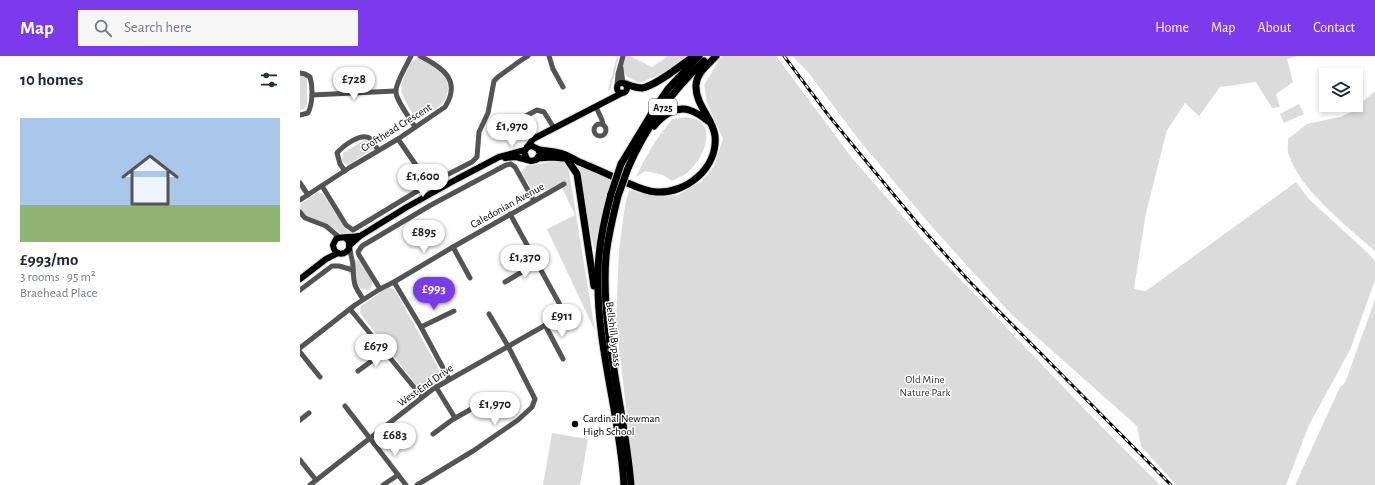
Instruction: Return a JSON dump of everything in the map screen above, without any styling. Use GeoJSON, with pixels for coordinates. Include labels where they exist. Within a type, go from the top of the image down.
{"type":"FeatureCollection","features":[{"type":"Feature","properties":{"kind":"highway"},"geometry":{"type":"LineString","coordinates":[[621,85],[643,88],[663,78],[694,56]]}},
{"type":"Feature","properties":{"kind":"highway","name":"Bellshill Bypass"},"geometry":{"type":"LineString","coordinates":[[631,485],[607,316],[606,299],[606,256],[615,195],[621,164],[668,89],[699,56]]}},
{"type":"Feature","properties":{"kind":"highway","name":"A725"},"geometry":{"type":"LineString","coordinates":[[636,151],[655,118],[673,93],[710,56]]}},
{"type":"Feature","properties":{"kind":"highway"},"geometry":{"type":"LineString","coordinates":[[538,149],[562,153],[642,189],[660,192],[679,188],[692,182],[701,174],[712,156],[714,146],[715,136],[710,122],[697,97],[696,85],[702,70],[716,56]]}},
{"type":"Feature","properties":{"kind":"highway"},"geometry":{"type":"LineString","coordinates":[[636,151],[658,121],[674,110],[689,110],[710,122]]}},
{"type":"Feature","properties":{"kind":"highway","name":"Bellshill Bypass"},"geometry":{"type":"LineString","coordinates":[[624,485],[600,316],[598,274],[602,233],[615,195],[636,151]]}},
{"type":"Feature","properties":{"kind":"highway"},"geometry":{"type":"LineString","coordinates":[[538,158],[552,157],[577,160]]}},
{"type":"Feature","properties":{"kind":"highway"},"geometry":{"type":"LineString","coordinates":[[567,159],[576,174],[600,316]]}},
{"type":"Feature","properties":{"kind":"main road"},"geometry":{"type":"LineString","coordinates":[[527,160],[524,155],[526,148],[533,139],[626,91],[627,88],[621,85]]}},
{"type":"Feature","properties":{"kind":"main road"},"geometry":{"type":"LineString","coordinates":[[621,85],[619,92],[622,93]]}},
{"type":"Feature","properties":{"kind":"main road"},"geometry":{"type":"LineString","coordinates":[[612,98],[621,85]]}},
{"type":"Feature","properties":{"kind":"main road"},"geometry":{"type":"LineString","coordinates":[[496,159],[513,157],[534,161],[540,154],[538,149],[538,140],[540,136]]}},
{"type":"Feature","properties":{"kind":"main road"},"geometry":{"type":"LineString","coordinates":[[300,279],[326,259],[346,252],[360,236],[438,189],[506,154],[532,146],[538,149]]}},
{"type":"Feature","properties":{"kind":"main road"},"geometry":{"type":"LineString","coordinates":[[326,259],[336,238],[360,236]]}},
{"type":"Feature","properties":{"kind":"main road"},"geometry":{"type":"LineString","coordinates":[[342,238],[348,239],[350,246]]}},
{"type":"Feature","properties":{"kind":"main road"},"geometry":{"type":"LineString","coordinates":[[333,245],[334,250],[339,254]]}},
{"type":"Feature","properties":{"kind":"street"},"geometry":{"type":"LineString","coordinates":[[411,56],[395,91],[415,127]]}},
{"type":"Feature","properties":{"kind":"street","name":"Crofthead Crescent"},"geometry":{"type":"LineString","coordinates":[[300,200],[345,170],[398,139],[445,107],[451,90],[448,77],[443,69],[420,56]]}},
{"type":"Feature","properties":{"kind":"street"},"geometry":{"type":"LineString","coordinates":[[549,56],[553,69],[563,87]]}},
{"type":"Feature","properties":{"kind":"street"},"geometry":{"type":"LineString","coordinates":[[621,85],[621,67],[623,56]]}},
{"type":"Feature","properties":{"kind":"street"},"geometry":{"type":"LineString","coordinates":[[322,186],[346,226],[353,230],[429,184],[475,159],[478,150],[477,138],[488,113],[494,81],[524,57]]}},
{"type":"Feature","properties":{"kind":"street"},"geometry":{"type":"LineString","coordinates":[[300,73],[310,77],[312,94],[308,113],[300,115]]}},
{"type":"Feature","properties":{"kind":"street"},"geometry":{"type":"LineString","coordinates":[[312,94],[395,91]]}},
{"type":"Feature","properties":{"kind":"street"},"geometry":{"type":"LineString","coordinates":[[596,107],[603,124]]}},
{"type":"Feature","properties":{"kind":"street"},"geometry":{"type":"LineString","coordinates":[[505,127],[538,110],[544,112],[554,128]]}},
{"type":"Feature","properties":{"kind":"street"},"geometry":{"type":"LineString","coordinates":[[345,170],[340,164],[337,153],[352,141],[365,136],[371,139],[378,150]]}},
{"type":"Feature","properties":{"kind":"street"},"geometry":{"type":"LineString","coordinates":[[398,139],[429,184]]}},
{"type":"Feature","properties":{"kind":"street"},"geometry":{"type":"LineString","coordinates":[[380,289],[358,252],[362,246],[431,205],[506,165],[511,164],[515,167],[534,201]]}},
{"type":"Feature","properties":{"kind":"street"},"geometry":{"type":"LineString","coordinates":[[300,183],[308,195]]}},
{"type":"Feature","properties":{"kind":"street","name":"Caledonian Avenue"},"geometry":{"type":"LineString","coordinates":[[300,348],[350,309],[380,289],[564,184]]}},
{"type":"Feature","properties":{"kind":"street"},"geometry":{"type":"LineString","coordinates":[[300,212],[305,218],[326,226],[330,231],[342,238]]}},
{"type":"Feature","properties":{"kind":"street"},"geometry":{"type":"LineString","coordinates":[[505,282],[537,263],[510,214]]}},
{"type":"Feature","properties":{"kind":"street"},"geometry":{"type":"LineString","coordinates":[[330,231],[333,245]]}},
{"type":"Feature","properties":{"kind":"street"},"geometry":{"type":"LineString","coordinates":[[350,246],[354,284],[364,299]]}},
{"type":"Feature","properties":{"kind":"street"},"geometry":{"type":"LineString","coordinates":[[453,247],[470,278]]}},
{"type":"Feature","properties":{"kind":"street"},"geometry":{"type":"LineString","coordinates":[[339,254],[347,256],[352,260]]}},
{"type":"Feature","properties":{"kind":"street","name":"West End Drive"},"geometry":{"type":"LineString","coordinates":[[310,485],[436,387],[558,318],[561,307],[537,263]]}},
{"type":"Feature","properties":{"kind":"street"},"geometry":{"type":"LineString","coordinates":[[300,290],[332,266],[339,266],[353,270]]}},
{"type":"Feature","properties":{"kind":"street"},"geometry":{"type":"LineString","coordinates":[[394,282],[422,327],[449,379]]}},
{"type":"Feature","properties":{"kind":"street"},"geometry":{"type":"LineString","coordinates":[[350,309],[422,397]]}},
{"type":"Feature","properties":{"kind":"street"},"geometry":{"type":"LineString","coordinates":[[422,327],[454,311]]}},
{"type":"Feature","properties":{"kind":"street"},"geometry":{"type":"LineString","coordinates":[[418,485],[485,443],[518,420],[532,407],[535,399],[508,346],[489,314]]}},
{"type":"Feature","properties":{"kind":"street"},"geometry":{"type":"LineString","coordinates":[[545,325],[563,359]]}},
{"type":"Feature","properties":{"kind":"street"},"geometry":{"type":"LineString","coordinates":[[300,352],[320,377]]}},
{"type":"Feature","properties":{"kind":"street"},"geometry":{"type":"LineString","coordinates":[[358,371],[384,352]]}},
{"type":"Feature","properties":{"kind":"street"},"geometry":{"type":"LineString","coordinates":[[436,387],[455,418]]}},
{"type":"Feature","properties":{"kind":"street"},"geometry":{"type":"LineString","coordinates":[[433,434],[455,418],[480,404]]}},
{"type":"Feature","properties":{"kind":"street"},"geometry":{"type":"LineString","coordinates":[[345,406],[406,485]]}},
{"type":"Feature","properties":{"kind":"street"},"geometry":{"type":"LineString","coordinates":[[300,420],[309,413]]}},
{"type":"Feature","properties":{"kind":"street"},"geometry":{"type":"LineString","coordinates":[[300,460],[316,480]]}},
{"type":"Feature","properties":{"kind":"street"},"geometry":{"type":"LineString","coordinates":[[383,485],[398,475]]}},
{"type":"Feature","properties":{"kind":"green space"},"geometry":{"type":"Polygon","coordinates":[[[617,56],[619,56],[610,91],[608,90],[617,56]]]}},
{"type":"Feature","properties":{"kind":"green space"},"geometry":{"type":"Polygon","coordinates":[[[625,56],[630,56],[652,67],[668,56],[690,56],[666,72],[639,83],[626,76],[622,66],[625,56]]]}},
{"type":"Feature","properties":{"kind":"green space","name":"Old Mine Nature Park"},"geometry":{"type":"Polygon","coordinates":[[[724,56],[776,56],[852,158],[936,254],[1097,422],[1160,485],[634,485],[616,322],[619,251],[625,205],[629,190],[653,196],[678,195],[702,181],[714,166],[723,139],[707,103],[704,85],[720,58],[724,56]]]}},
{"type":"Feature","properties":{"kind":"green space"},"geometry":{"type":"Polygon","coordinates":[[[792,56],[1298,56],[1287,59],[1293,82],[1276,94],[1280,107],[1272,108],[1256,82],[1220,87],[1199,116],[1185,103],[1167,130],[1146,213],[1134,289],[1146,291],[1296,182],[1309,199],[1375,261],[1375,280],[1350,350],[1309,425],[1286,485],[1176,485],[1141,446],[1137,426],[1011,314],[933,228],[859,140],[808,72],[792,56]]]}},
{"type":"Feature","properties":{"kind":"green space"},"geometry":{"type":"Polygon","coordinates":[[[418,58],[439,69],[443,73],[448,83],[447,94],[442,104],[420,118],[414,116],[402,94],[401,89],[404,78],[412,61],[418,58]]]}},
{"type":"Feature","properties":{"kind":"green space"},"geometry":{"type":"Polygon","coordinates":[[[300,74],[307,77],[307,104],[305,108],[300,110],[300,74]]]}},
{"type":"Feature","properties":{"kind":"green space"},"geometry":{"type":"Polygon","coordinates":[[[1375,91],[1375,251],[1326,207],[1314,194],[1303,181],[1295,168],[1288,151],[1288,139],[1307,124],[1340,117],[1351,112],[1363,112],[1363,102],[1375,91]]]}},
{"type":"Feature","properties":{"kind":"green space"},"geometry":{"type":"Polygon","coordinates":[[[1299,104],[1304,114],[1284,123],[1280,114],[1299,104]]]}},
{"type":"Feature","properties":{"kind":"green space"},"geometry":{"type":"Polygon","coordinates":[[[687,117],[696,119],[706,130],[703,152],[695,165],[688,172],[672,181],[663,175],[645,171],[636,177],[652,146],[667,126],[673,119],[687,117]]]}},
{"type":"Feature","properties":{"kind":"green space"},"geometry":{"type":"Polygon","coordinates":[[[365,140],[370,141],[373,149],[348,165],[345,164],[342,161],[343,153],[365,140]]]}},
{"type":"Feature","properties":{"kind":"green space"},"geometry":{"type":"Polygon","coordinates":[[[567,159],[595,331],[547,229],[575,215],[560,184],[540,193],[533,191],[521,172],[527,165],[567,159]]]}},
{"type":"Feature","properties":{"kind":"green space"},"geometry":{"type":"Polygon","coordinates":[[[572,165],[615,177],[595,251],[572,165]]]}},
{"type":"Feature","properties":{"kind":"green space"},"geometry":{"type":"Polygon","coordinates":[[[318,192],[323,194],[347,230],[353,233],[349,235],[342,234],[329,225],[311,218],[304,213],[300,204],[318,192]]]}},
{"type":"Feature","properties":{"kind":"green space"},"geometry":{"type":"Polygon","coordinates":[[[355,260],[361,261],[373,281],[370,290],[361,289],[348,272],[349,265],[355,260]]]}},
{"type":"Feature","properties":{"kind":"green space"},"geometry":{"type":"Polygon","coordinates":[[[388,287],[394,289],[396,292],[441,373],[440,380],[426,389],[419,389],[360,313],[361,306],[388,287]]]}},
{"type":"Feature","properties":{"kind":"green space"},"geometry":{"type":"Polygon","coordinates":[[[1375,300],[1375,485],[1295,485],[1340,387],[1345,383],[1375,300]]]}},
{"type":"Feature","properties":{"kind":"green space"},"geometry":{"type":"Polygon","coordinates":[[[552,433],[588,439],[580,485],[543,485],[552,433]]]}},
{"type":"Feature","properties":{"kind":"railway"},"geometry":{"type":"LineString","coordinates":[[784,56],[829,116],[870,166],[919,225],[969,281],[1171,485]]}},
{"type":"Feature","properties":{"kind":"place","name":"Cardinal Newman High School"},"geometry":{"type":"Point","coordinates":[575,424]}}]}
